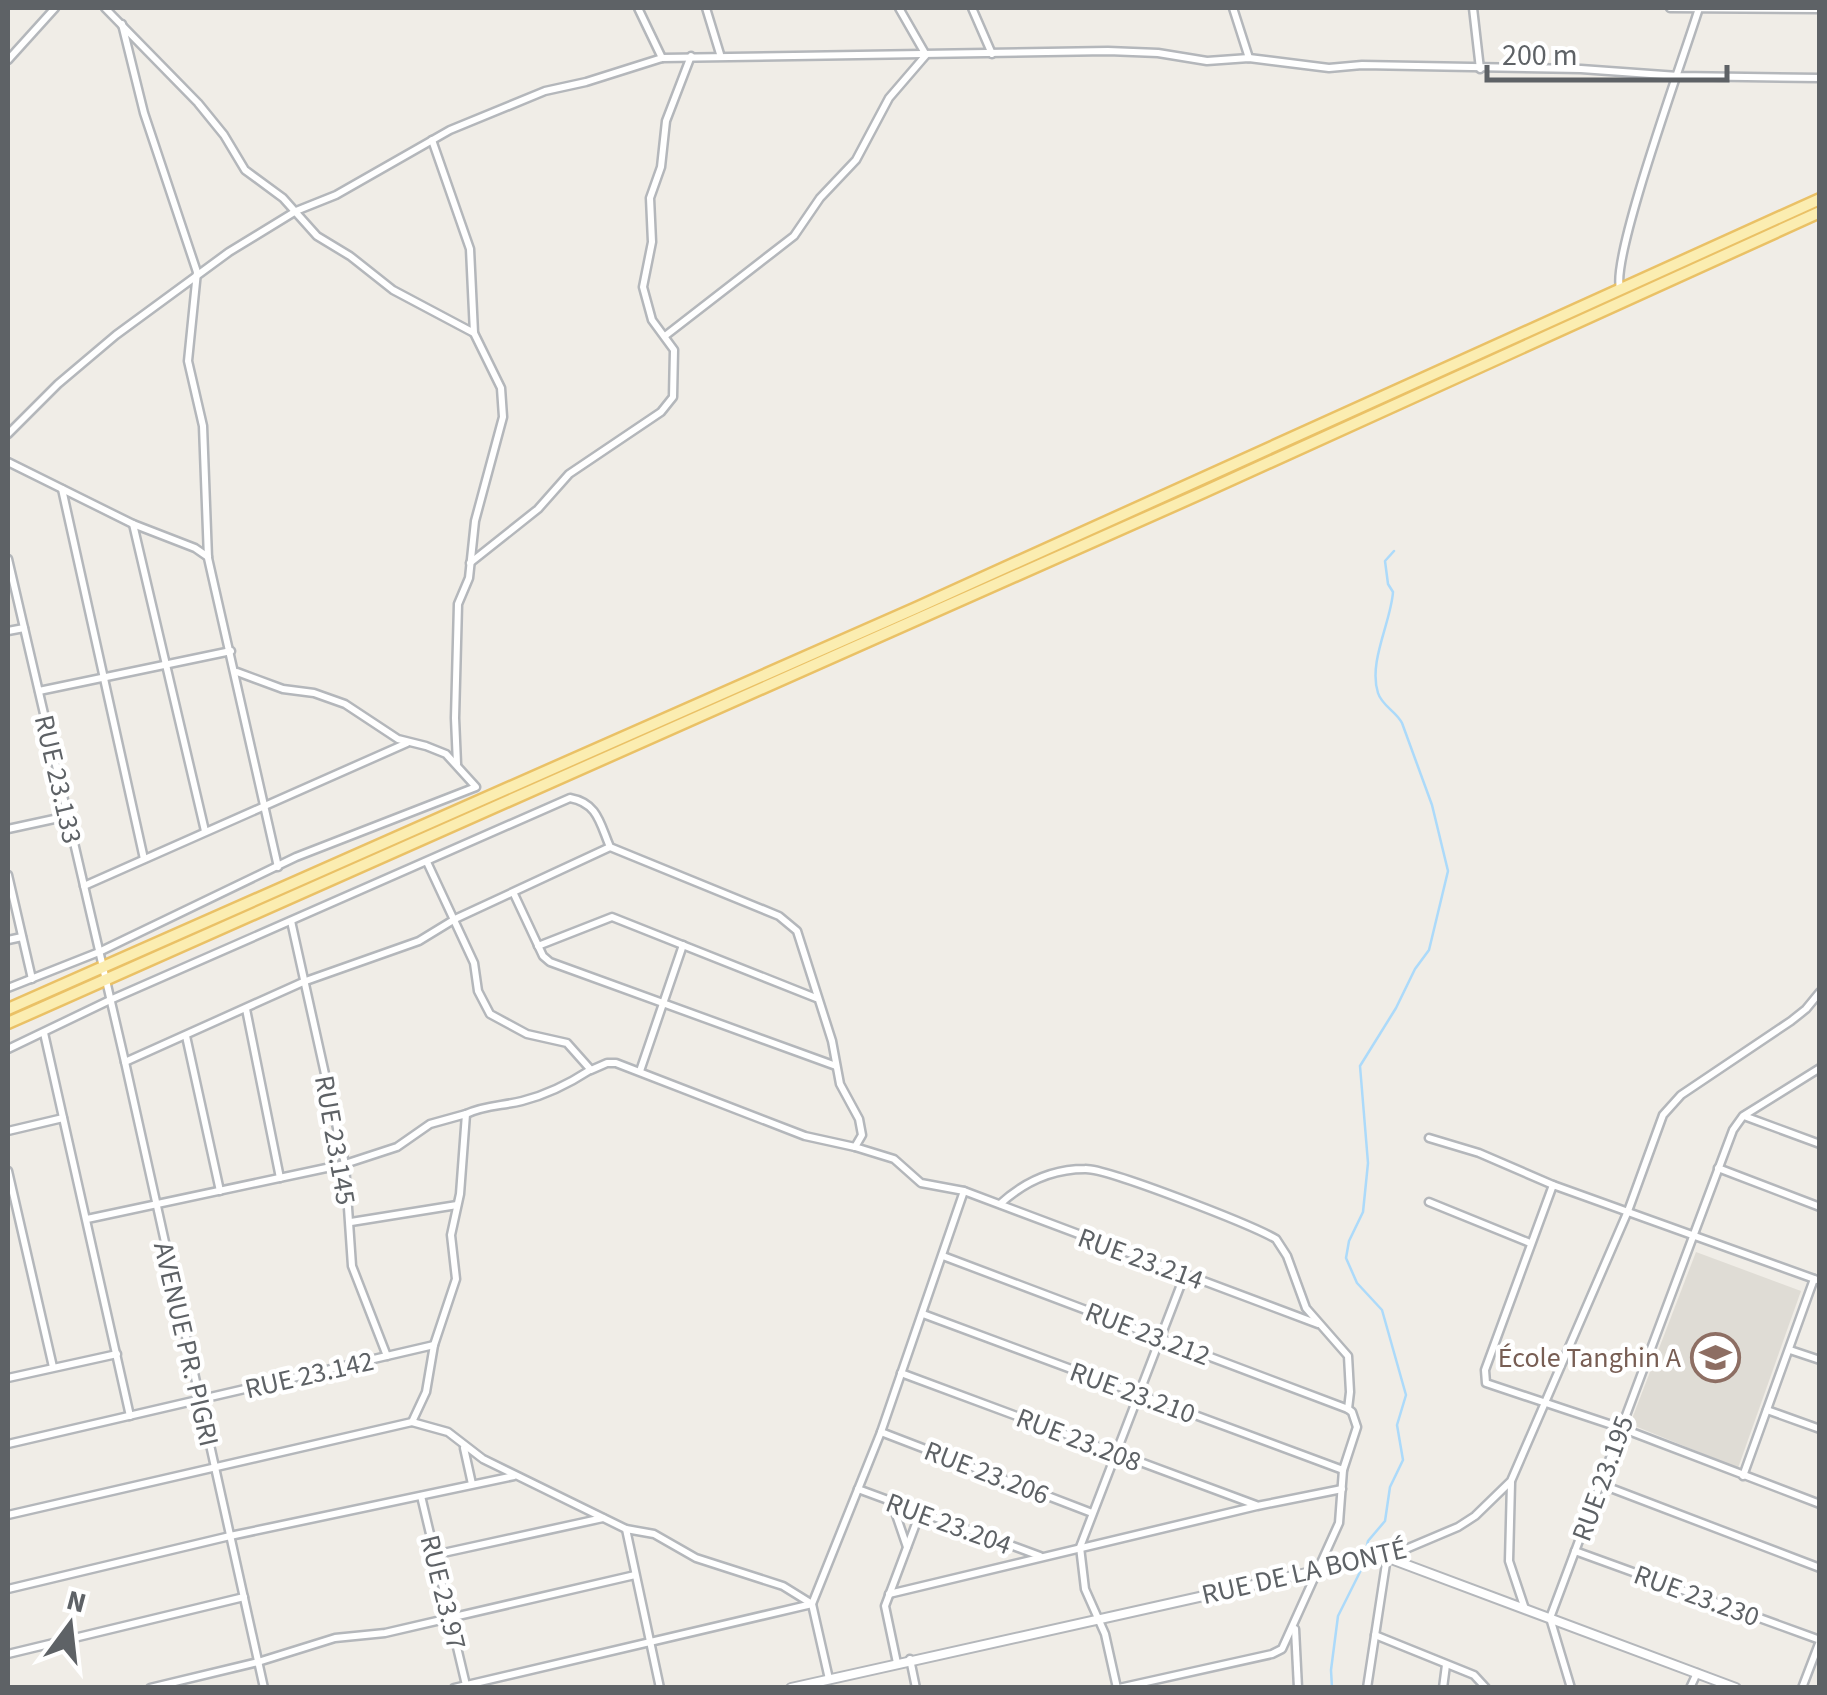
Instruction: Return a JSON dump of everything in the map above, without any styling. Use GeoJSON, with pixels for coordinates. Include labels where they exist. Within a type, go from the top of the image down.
{"type":"FeatureCollection","features":[{"type":"Feature","properties":{"kind":"main road"},"geometry":{"type":"LineString","coordinates":[[8,1023],[104,973],[490,795],[916,608],[1820,199]]}},
{"type":"Feature","properties":{"kind":"main road"},"geometry":{"type":"LineString","coordinates":[[8,1008],[104,973],[502,804],[1204,492],[1820,212]]}},
{"type":"Feature","properties":{"kind":"street"},"geometry":{"type":"LineString","coordinates":[[8,60],[54,8]]}},
{"type":"Feature","properties":{"kind":"street"},"geometry":{"type":"LineString","coordinates":[[105,8],[212,120],[246,170],[296,211],[317,236],[393,290],[474,332]]}},
{"type":"Feature","properties":{"kind":"street"},"geometry":{"type":"LineString","coordinates":[[638,8],[662,58]]}},
{"type":"Feature","properties":{"kind":"street"},"geometry":{"type":"LineString","coordinates":[[706,8],[720,54]]}},
{"type":"Feature","properties":{"kind":"street"},"geometry":{"type":"LineString","coordinates":[[899,8],[926,56]]}},
{"type":"Feature","properties":{"kind":"street"},"geometry":{"type":"LineString","coordinates":[[972,8],[992,54]]}},
{"type":"Feature","properties":{"kind":"street"},"geometry":{"type":"LineString","coordinates":[[1233,8],[1249,58]]}},
{"type":"Feature","properties":{"kind":"street"},"geometry":{"type":"LineString","coordinates":[[1473,8],[1480,69]]}},
{"type":"Feature","properties":{"kind":"street"},"geometry":{"type":"LineString","coordinates":[[1670,8],[1820,8]]}},
{"type":"Feature","properties":{"kind":"street"},"geometry":{"type":"LineString","coordinates":[[1620,290],[1617,278],[1622,255],[1699,8]]}},
{"type":"Feature","properties":{"kind":"street"},"geometry":{"type":"LineString","coordinates":[[122,24],[140,98],[198,272],[188,360],[204,426],[208,558],[278,866]]}},
{"type":"Feature","properties":{"kind":"street"},"geometry":{"type":"LineString","coordinates":[[8,434],[58,384],[198,272],[296,211],[336,195],[432,140],[545,91],[662,58],[1108,50],[1207,61],[1249,58],[1338,68],[1581,69],[1678,76],[1820,78]]}},
{"type":"Feature","properties":{"kind":"street"},"geometry":{"type":"LineString","coordinates":[[470,564],[538,509],[570,474],[661,412],[673,397],[674,350],[652,320],[643,296],[652,242],[650,198],[661,167],[666,121],[691,56]]}},
{"type":"Feature","properties":{"kind":"street"},"geometry":{"type":"LineString","coordinates":[[665,336],[794,236],[820,198],[856,160],[889,98],[926,56]]}},
{"type":"Feature","properties":{"kind":"street"},"geometry":{"type":"LineString","coordinates":[[432,140],[470,249],[474,332],[498,378],[503,418],[474,521],[469,578],[458,604],[454,718],[458,766]]}},
{"type":"Feature","properties":{"kind":"street"},"geometry":{"type":"LineString","coordinates":[[8,462],[133,524],[195,548],[208,558]]}},
{"type":"Feature","properties":{"kind":"street"},"geometry":{"type":"LineString","coordinates":[[62,489],[144,859]]}},
{"type":"Feature","properties":{"kind":"street"},"geometry":{"type":"LineString","coordinates":[[133,524],[205,831]]}},
{"type":"Feature","properties":{"kind":"street","name":"RUE 23.133"},"geometry":{"type":"LineString","coordinates":[[8,559],[110,1000]]}},
{"type":"Feature","properties":{"kind":"street"},"geometry":{"type":"LineString","coordinates":[[8,631],[24,628]]}},
{"type":"Feature","properties":{"kind":"street"},"geometry":{"type":"LineString","coordinates":[[39,690],[231,650]]}},
{"type":"Feature","properties":{"kind":"street"},"geometry":{"type":"LineString","coordinates":[[236,672],[283,689],[334,700],[408,743],[436,749],[476,787],[502,804]]}},
{"type":"Feature","properties":{"kind":"street"},"geometry":{"type":"LineString","coordinates":[[84,886],[408,743]]}},
{"type":"Feature","properties":{"kind":"street"},"geometry":{"type":"LineString","coordinates":[[8,988],[99,952],[296,856],[476,787]]}},
{"type":"Feature","properties":{"kind":"street"},"geometry":{"type":"LineString","coordinates":[[8,1049],[110,1000],[570,798],[594,807],[610,847],[789,923],[800,940],[832,1041],[842,1090],[861,1125],[862,1135],[855,1147]]}},
{"type":"Feature","properties":{"kind":"street"},"geometry":{"type":"LineString","coordinates":[[8,829],[68,816]]}},
{"type":"Feature","properties":{"kind":"street"},"geometry":{"type":"LineString","coordinates":[[125,1062],[303,982],[404,947],[610,847]]}},
{"type":"Feature","properties":{"kind":"street"},"geometry":{"type":"LineString","coordinates":[[86,1219],[345,1164],[398,1147],[430,1124],[488,1104],[526,1100],[591,1070],[560,1039],[527,1034],[490,1014],[482,1003],[474,964],[427,862]]}},
{"type":"Feature","properties":{"kind":"street"},"geometry":{"type":"LineString","coordinates":[[8,875],[32,979]]}},
{"type":"Feature","properties":{"kind":"street"},"geometry":{"type":"LineString","coordinates":[[514,894],[538,946],[550,962],[836,1066]]}},
{"type":"Feature","properties":{"kind":"street"},"geometry":{"type":"LineString","coordinates":[[538,946],[607,917],[817,998]]}},
{"type":"Feature","properties":{"kind":"street","name":"RUE 23.145"},"geometry":{"type":"LineString","coordinates":[[291,922],[345,1164],[352,1266],[387,1356]]}},
{"type":"Feature","properties":{"kind":"street"},"geometry":{"type":"LineString","coordinates":[[8,940],[22,937]]}},
{"type":"Feature","properties":{"kind":"street"},"geometry":{"type":"LineString","coordinates":[[640,1072],[684,945]]}},
{"type":"Feature","properties":{"kind":"street","name":"RUE DE LA BONTÉ"},"geometry":{"type":"LineString","coordinates":[[790,1688],[1384,1556],[1458,1527],[1475,1516],[1511,1482],[1670,1104],[1791,1021],[1820,992]]}},
{"type":"Feature","properties":{"kind":"street","name":"AVENUE PR. PIGRI"},"geometry":{"type":"LineString","coordinates":[[110,1000],[264,1688]]}},
{"type":"Feature","properties":{"kind":"street"},"geometry":{"type":"LineString","coordinates":[[246,1009],[280,1178]]}},
{"type":"Feature","properties":{"kind":"street"},"geometry":{"type":"LineString","coordinates":[[44,1033],[130,1416]]}},
{"type":"Feature","properties":{"kind":"street"},"geometry":{"type":"LineString","coordinates":[[186,1036],[220,1190]]}},
{"type":"Feature","properties":{"kind":"street","name":"RUE 23.214"},"geometry":{"type":"LineString","coordinates":[[591,1070],[607,1063],[640,1072],[805,1136],[894,1159],[927,1185],[964,1191],[1318,1324]]}},
{"type":"Feature","properties":{"kind":"street"},"geometry":{"type":"LineString","coordinates":[[1743,1116],[1820,1068]]}},
{"type":"Feature","properties":{"kind":"street"},"geometry":{"type":"LineString","coordinates":[[1808,1075],[1820,1080]]}},
{"type":"Feature","properties":{"kind":"street"},"geometry":{"type":"LineString","coordinates":[[412,1422],[426,1392],[434,1344],[456,1279],[452,1235],[466,1114]]}},
{"type":"Feature","properties":{"kind":"street"},"geometry":{"type":"LineString","coordinates":[[1743,1116],[1820,1144]]}},
{"type":"Feature","properties":{"kind":"street","name":"RUE 23.195"},"geometry":{"type":"LineString","coordinates":[[1550,1618],[1732,1130],[1743,1116]]}},
{"type":"Feature","properties":{"kind":"street"},"geometry":{"type":"LineString","coordinates":[[8,1131],[63,1118]]}},
{"type":"Feature","properties":{"kind":"street"},"geometry":{"type":"LineString","coordinates":[[1429,1138],[1479,1152],[1553,1185],[1817,1280],[1743,1476]]}},
{"type":"Feature","properties":{"kind":"street"},"geometry":{"type":"LineString","coordinates":[[1000,1204],[1026,1182],[1083,1168],[1149,1189],[1276,1239],[1287,1256],[1303,1302],[1348,1356],[1350,1411],[1357,1426],[1343,1470],[1339,1523],[1286,1644],[1272,1654],[1118,1688],[1105,1634],[1085,1589],[1080,1547],[1185,1274]]}},
{"type":"Feature","properties":{"kind":"street"},"geometry":{"type":"LineString","coordinates":[[1718,1168],[1820,1207]]}},
{"type":"Feature","properties":{"kind":"street"},"geometry":{"type":"LineString","coordinates":[[8,1171],[52,1367]]}},
{"type":"Feature","properties":{"kind":"street"},"geometry":{"type":"LineString","coordinates":[[1553,1185],[1484,1378],[1491,1386],[1621,1428],[1820,1504]]}},
{"type":"Feature","properties":{"kind":"street"},"geometry":{"type":"LineString","coordinates":[[830,1678],[812,1604],[881,1432],[964,1191]]}},
{"type":"Feature","properties":{"kind":"street"},"geometry":{"type":"LineString","coordinates":[[1429,1202],[1530,1242]]}},
{"type":"Feature","properties":{"kind":"street"},"geometry":{"type":"LineString","coordinates":[[351,1222],[458,1205]]}},
{"type":"Feature","properties":{"kind":"street","name":"RUE 23.212"},"geometry":{"type":"LineString","coordinates":[[943,1256],[1350,1411]]}},
{"type":"Feature","properties":{"kind":"street","name":"RUE 23.210"},"geometry":{"type":"LineString","coordinates":[[922,1314],[1343,1470]]}},
{"type":"Feature","properties":{"kind":"street","name":"RUE 23.142"},"geometry":{"type":"LineString","coordinates":[[8,1444],[434,1344]]}},
{"type":"Feature","properties":{"kind":"street"},"geometry":{"type":"LineString","coordinates":[[1790,1350],[1820,1360]]}},
{"type":"Feature","properties":{"kind":"street"},"geometry":{"type":"LineString","coordinates":[[8,1378],[117,1354]]}},
{"type":"Feature","properties":{"kind":"street","name":"RUE 23.208"},"geometry":{"type":"LineString","coordinates":[[901,1373],[1257,1506]]}},
{"type":"Feature","properties":{"kind":"street"},"geometry":{"type":"LineString","coordinates":[[1767,1410],[1820,1429]]}},
{"type":"Feature","properties":{"kind":"street"},"geometry":{"type":"LineString","coordinates":[[8,1516],[412,1422],[448,1432],[464,1448],[515,1476],[626,1529],[654,1534],[696,1558],[783,1586],[812,1604]]}},
{"type":"Feature","properties":{"kind":"street","name":"RUE 23.206"},"geometry":{"type":"LineString","coordinates":[[881,1432],[1092,1513]]}},
{"type":"Feature","properties":{"kind":"street"},"geometry":{"type":"LineString","coordinates":[[464,1448],[472,1484]]}},
{"type":"Feature","properties":{"kind":"street"},"geometry":{"type":"LineString","coordinates":[[8,1590],[230,1536],[515,1476]]}},
{"type":"Feature","properties":{"kind":"street"},"geometry":{"type":"LineString","coordinates":[[1511,1482],[1509,1561],[1516,1590],[1526,1609]]}},
{"type":"Feature","properties":{"kind":"street"},"geometry":{"type":"LineString","coordinates":[[1600,1484],[1820,1568]]}},
{"type":"Feature","properties":{"kind":"street","name":"RUE 23.204"},"geometry":{"type":"LineString","coordinates":[[858,1489],[1040,1556]]}},
{"type":"Feature","properties":{"kind":"street"},"geometry":{"type":"LineString","coordinates":[[889,1594],[1342,1489]]}},
{"type":"Feature","properties":{"kind":"street","name":"RUE 23.97"},"geometry":{"type":"LineString","coordinates":[[421,1496],[466,1686]]}},
{"type":"Feature","properties":{"kind":"street"},"geometry":{"type":"LineString","coordinates":[[892,1502],[907,1548]]}},
{"type":"Feature","properties":{"kind":"street"},"geometry":{"type":"LineString","coordinates":[[897,1662],[885,1606],[920,1513]]}},
{"type":"Feature","properties":{"kind":"street"},"geometry":{"type":"LineString","coordinates":[[434,1555],[603,1518]]}},
{"type":"Feature","properties":{"kind":"street"},"geometry":{"type":"LineString","coordinates":[[626,1529],[660,1688]]}},
{"type":"Feature","properties":{"kind":"street","name":"RUE 23.230"},"geometry":{"type":"LineString","coordinates":[[1575,1551],[1820,1641]]}},
{"type":"Feature","properties":{"kind":"street"},"geometry":{"type":"LineString","coordinates":[[1368,1688],[1384,1556],[1736,1688]]}},
{"type":"Feature","properties":{"kind":"street"},"geometry":{"type":"LineString","coordinates":[[150,1688],[258,1662],[335,1638],[385,1634],[635,1574]]}},
{"type":"Feature","properties":{"kind":"street"},"geometry":{"type":"LineString","coordinates":[[8,1654],[244,1598]]}},
{"type":"Feature","properties":{"kind":"street"},"geometry":{"type":"LineString","coordinates":[[454,1688],[812,1604]]}},
{"type":"Feature","properties":{"kind":"street"},"geometry":{"type":"LineString","coordinates":[[1550,1618],[1571,1688]]}},
{"type":"Feature","properties":{"kind":"street"},"geometry":{"type":"LineString","coordinates":[[1295,1622],[1298,1688]]}},
{"type":"Feature","properties":{"kind":"street"},"geometry":{"type":"LineString","coordinates":[[1375,1635],[1474,1676],[1486,1688]]}},
{"type":"Feature","properties":{"kind":"street"},"geometry":{"type":"LineString","coordinates":[[1802,1688],[1820,1641]]}},
{"type":"Feature","properties":{"kind":"street"},"geometry":{"type":"LineString","coordinates":[[910,1659],[916,1688]]}},
{"type":"Feature","properties":{"kind":"street"},"geometry":{"type":"LineString","coordinates":[[1442,1688],[1446,1665]]}},
{"type":"Feature","properties":{"kind":"street"},"geometry":{"type":"LineString","coordinates":[[1690,1688],[1697,1672]]}},
{"type":"Feature","properties":{"kind":"shaded area","name":"École Tanghin A"},"geometry":{"type":"Polygon","coordinates":[[[1696,1252],[1801,1291],[1738,1468],[1630,1424],[1696,1252]]]}},
{"type":"Feature","properties":{"kind":"waterway"},"geometry":{"type":"LineString","coordinates":[[1364,1558],[1368,1541],[1385,1521],[1390,1487],[1403,1460],[1397,1425],[1406,1395],[1382,1310],[1357,1283],[1346,1258],[1349,1241],[1363,1212],[1368,1163],[1360,1066],[1429,950],[1448,871],[1432,805],[1402,723],[1380,698],[1376,681],[1393,592],[1385,561],[1394,551]]}},
{"type":"Feature","properties":{"kind":"waterway"},"geometry":{"type":"LineString","coordinates":[[1332,1688],[1338,1616],[1363,1566]]}},
{"type":"Feature","properties":{"kind":"place","name":"École Tanghin A"},"geometry":{"type":"Point","coordinates":[1716,1357]}}]}
